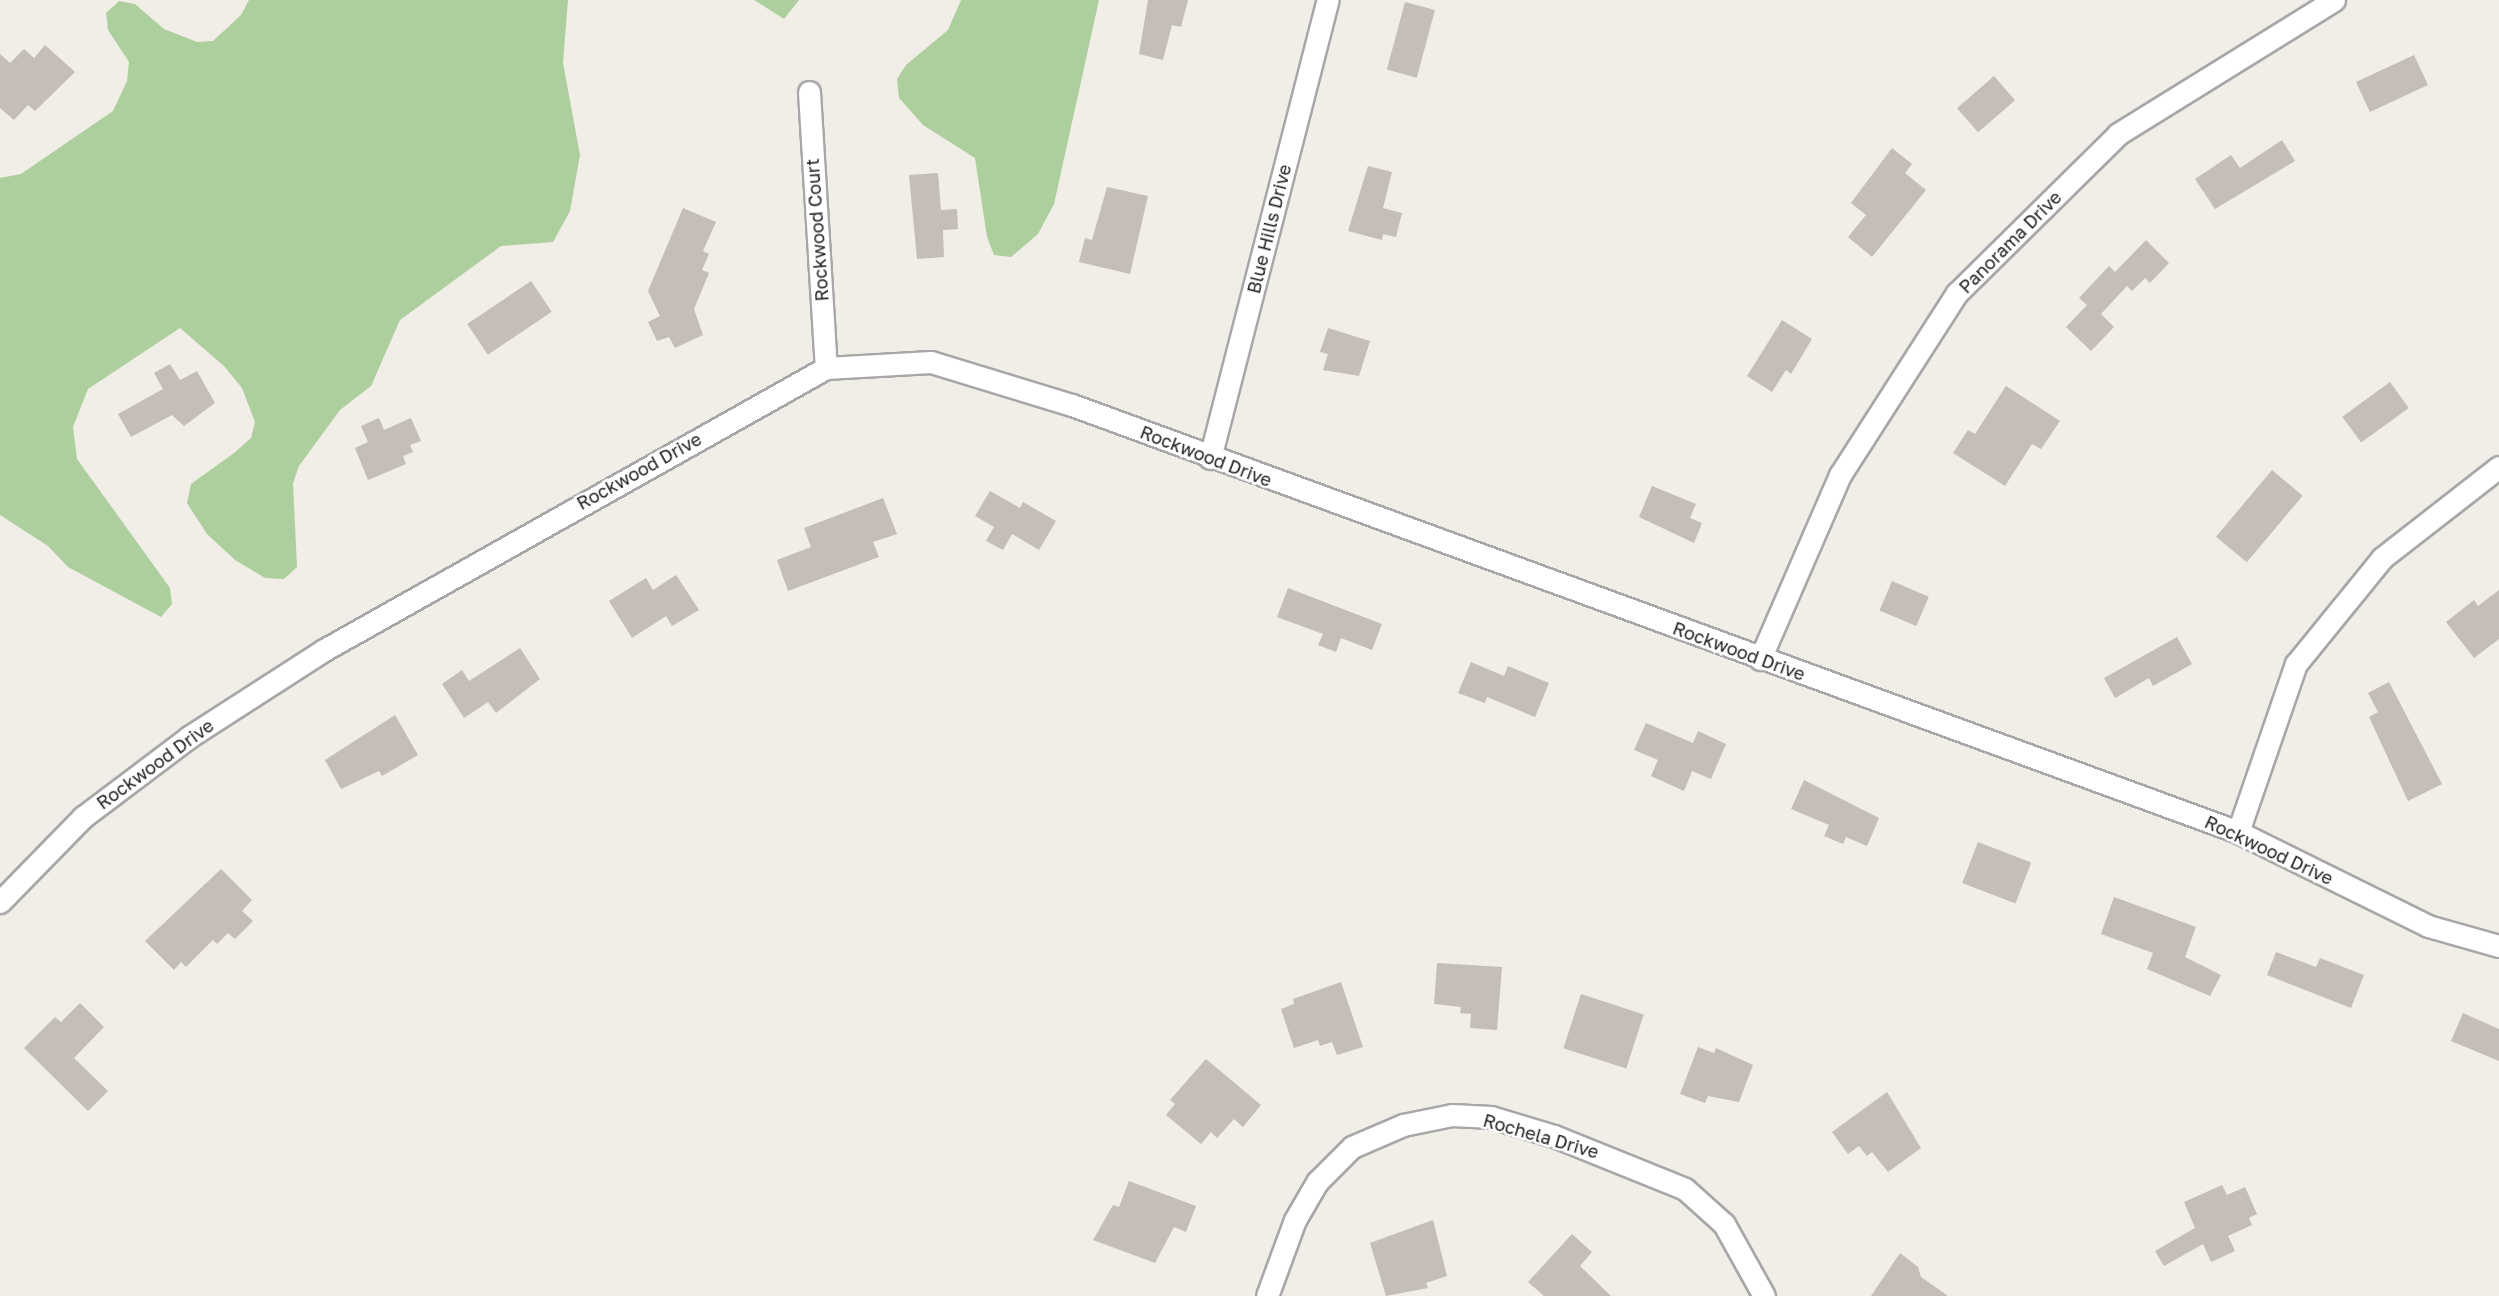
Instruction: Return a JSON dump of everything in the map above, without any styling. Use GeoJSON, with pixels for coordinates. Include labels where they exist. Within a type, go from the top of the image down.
{"type":"FeatureCollection","features":[{"type":"Feature","properties":{"kind":"street","name":"Blue Hills Drive"},"geometry":{"type":"LineString","coordinates":[[1210,458],[1328,0]]}},
{"type":"Feature","properties":{"kind":"street","name":"Panorama Drive"},"geometry":{"type":"LineString","coordinates":[[1760,659],[1840,475],[1957,293],[2118,134],[2334,0]]}},
{"type":"Feature","properties":{"kind":"street","name":"Rockwood Court"},"geometry":{"type":"LineString","coordinates":[[808,92],[826,368]]}},
{"type":"Feature","properties":{"kind":"street","name":"Rockwood Drive"},"geometry":{"type":"LineString","coordinates":[[0,902],[83,817],[189,737],[324,650],[826,368],[931,362],[1072,405],[1210,458],[2238,832],[2428,926],[2499,946]]}},
{"type":"Feature","properties":{"kind":"street"},"geometry":{"type":"LineString","coordinates":[[2238,832],[2296,664],[2382,558],[2499,467]]}},
{"type":"Feature","properties":{"kind":"street","name":"Rochela Drive"},"geometry":{"type":"LineString","coordinates":[[1267,1296],[1295,1220],[1317,1182],[1352,1147],[1403,1125],[1452,1115],[1491,1117],[1554,1136],[1685,1189],[1724,1224],[1764,1296]]}},
{"type":"Feature","properties":{"kind":"green space"},"geometry":{"type":"Polygon","coordinates":[[[249,0],[568,0],[563,63],[580,155],[570,211],[553,242],[501,246],[400,320],[371,386],[340,410],[299,466],[293,483],[297,567],[284,579],[265,578],[235,560],[207,534],[187,503],[191,484],[251,438],[255,422],[242,388],[224,366],[180,328],[88,389],[73,427],[77,459],[170,588],[172,604],[161,617],[68,567],[48,546],[0,515],[0,178],[21,174],[113,111],[127,81],[129,62],[108,30],[106,13],[119,1],[135,4],[164,29],[197,42],[213,41],[241,15],[249,0]]]}},
{"type":"Feature","properties":{"kind":"green space"},"geometry":{"type":"Polygon","coordinates":[[[754,0],[799,0],[784,19],[754,0]]]}},
{"type":"Feature","properties":{"kind":"green space"},"geometry":{"type":"Polygon","coordinates":[[[961,0],[1099,0],[1054,204],[1038,234],[1011,257],[994,255],[987,237],[975,158],[923,125],[899,98],[897,79],[906,65],[948,30],[961,0]]]}},
{"type":"Feature","properties":{"kind":"building"},"geometry":{"type":"Polygon","coordinates":[[[1148,0],[1188,0],[1181,27],[1172,25],[1163,60],[1139,54],[1148,0]]]}},
{"type":"Feature","properties":{"kind":"building"},"geometry":{"type":"Polygon","coordinates":[[[1405,2],[1435,10],[1417,78],[1387,70],[1405,2]]]}},
{"type":"Feature","properties":{"kind":"building"},"geometry":{"type":"Polygon","coordinates":[[[45,45],[75,72],[35,111],[28,105],[14,120],[0,108],[0,54],[10,63],[24,49],[34,58],[45,45]]]}},
{"type":"Feature","properties":{"kind":"building"},"geometry":{"type":"Polygon","coordinates":[[[2414,55],[2428,85],[2370,112],[2356,82],[2414,55]]]}},
{"type":"Feature","properties":{"kind":"building"},"geometry":{"type":"Polygon","coordinates":[[[1994,76],[2015,100],[1978,132],[1957,108],[1994,76]]]}},
{"type":"Feature","properties":{"kind":"building"},"geometry":{"type":"Polygon","coordinates":[[[2282,140],[2295,161],[2215,209],[2195,179],[2231,155],[2240,168],[2282,140]]]}},
{"type":"Feature","properties":{"kind":"building"},"geometry":{"type":"Polygon","coordinates":[[[1892,148],[1912,164],[1905,173],[1926,190],[1872,257],[1848,237],[1866,215],[1851,203],[1892,148]]]}},
{"type":"Feature","properties":{"kind":"building"},"geometry":{"type":"Polygon","coordinates":[[[1368,166],[1392,172],[1383,208],[1402,213],[1396,237],[1383,234],[1382,240],[1348,231],[1368,166]]]}},
{"type":"Feature","properties":{"kind":"building"},"geometry":{"type":"Polygon","coordinates":[[[938,173],[941,210],[957,209],[958,229],[943,230],[944,257],[917,259],[909,175],[938,173]]]}},
{"type":"Feature","properties":{"kind":"building"},"geometry":{"type":"Polygon","coordinates":[[[1107,187],[1148,196],[1130,274],[1079,262],[1085,238],[1092,240],[1107,187]]]}},
{"type":"Feature","properties":{"kind":"building"},"geometry":{"type":"Polygon","coordinates":[[[683,208],[716,222],[703,251],[709,254],[702,270],[709,273],[694,309],[703,335],[675,348],[669,337],[657,341],[648,322],[660,316],[648,291],[683,208]]]}},
{"type":"Feature","properties":{"kind":"building"},"geometry":{"type":"Polygon","coordinates":[[[2146,240],[2169,263],[2150,283],[2145,278],[2132,291],[2127,286],[2101,314],[2114,327],[2091,351],[2066,327],[2087,305],[2079,298],[2109,266],[2115,272],[2146,240]]]}},
{"type":"Feature","properties":{"kind":"building"},"geometry":{"type":"Polygon","coordinates":[[[531,281],[552,312],[488,355],[467,324],[531,281]]]}},
{"type":"Feature","properties":{"kind":"building"},"geometry":{"type":"Polygon","coordinates":[[[1782,320],[1812,339],[1791,374],[1786,370],[1772,392],[1747,376],[1782,320]]]}},
{"type":"Feature","properties":{"kind":"building"},"geometry":{"type":"Polygon","coordinates":[[[1328,328],[1370,341],[1359,376],[1323,370],[1328,354],[1320,352],[1328,328]]]}},
{"type":"Feature","properties":{"kind":"building"},"geometry":{"type":"Polygon","coordinates":[[[170,364],[180,380],[197,371],[215,403],[184,426],[172,415],[131,437],[118,414],[163,389],[154,373],[170,364]]]}},
{"type":"Feature","properties":{"kind":"building"},"geometry":{"type":"Polygon","coordinates":[[[2390,382],[2409,408],[2361,443],[2342,417],[2390,382]]]}},
{"type":"Feature","properties":{"kind":"building"},"geometry":{"type":"Polygon","coordinates":[[[2006,386],[2060,421],[2041,449],[2032,444],[2005,486],[1953,453],[1968,430],[1975,434],[2006,386]]]}},
{"type":"Feature","properties":{"kind":"building"},"geometry":{"type":"Polygon","coordinates":[[[379,418],[384,430],[411,418],[421,441],[410,445],[413,452],[403,456],[406,464],[368,480],[355,448],[368,442],[361,426],[379,418]]]}},
{"type":"Feature","properties":{"kind":"building"},"geometry":{"type":"Polygon","coordinates":[[[2272,470],[2303,496],[2247,562],[2216,537],[2272,470]]]}},
{"type":"Feature","properties":{"kind":"building"},"geometry":{"type":"Polygon","coordinates":[[[1652,486],[1696,504],[1690,518],[1702,523],[1694,543],[1639,517],[1652,486]]]}},
{"type":"Feature","properties":{"kind":"building"},"geometry":{"type":"Polygon","coordinates":[[[990,491],[1020,508],[1023,502],[1056,521],[1039,550],[1012,534],[1003,550],[986,541],[994,527],[975,516],[990,491]]]}},
{"type":"Feature","properties":{"kind":"building"},"geometry":{"type":"Polygon","coordinates":[[[883,498],[897,534],[873,542],[879,557],[788,591],[777,560],[811,547],[804,528],[883,498]]]}},
{"type":"Feature","properties":{"kind":"building"},"geometry":{"type":"Polygon","coordinates":[[[676,575],[699,610],[672,626],[666,616],[632,638],[609,601],[646,578],[653,590],[676,575]]]}},
{"type":"Feature","properties":{"kind":"building"},"geometry":{"type":"Polygon","coordinates":[[[1892,581],[1929,597],[1916,626],[1879,610],[1892,581]]]}},
{"type":"Feature","properties":{"kind":"building"},"geometry":{"type":"Polygon","coordinates":[[[1288,588],[1382,624],[1372,650],[1341,638],[1336,652],[1318,645],[1323,634],[1277,617],[1288,588]]]}},
{"type":"Feature","properties":{"kind":"building"},"geometry":{"type":"Polygon","coordinates":[[[2499,590],[2499,639],[2474,658],[2446,622],[2474,600],[2478,606],[2499,590]]]}},
{"type":"Feature","properties":{"kind":"building"},"geometry":{"type":"Polygon","coordinates":[[[2177,637],[2192,664],[2153,686],[2149,678],[2115,698],[2104,678],[2177,637]]]}},
{"type":"Feature","properties":{"kind":"building"},"geometry":{"type":"Polygon","coordinates":[[[520,648],[540,679],[496,713],[488,702],[464,718],[442,684],[462,670],[469,681],[520,648]]]}},
{"type":"Feature","properties":{"kind":"building"},"geometry":{"type":"Polygon","coordinates":[[[1471,662],[1504,676],[1508,666],[1549,683],[1535,717],[1487,697],[1485,703],[1458,693],[1471,662]]]}},
{"type":"Feature","properties":{"kind":"building"},"geometry":{"type":"Polygon","coordinates":[[[2389,682],[2442,784],[2408,801],[2369,717],[2378,712],[2368,693],[2389,682]]]}},
{"type":"Feature","properties":{"kind":"building"},"geometry":{"type":"Polygon","coordinates":[[[395,715],[418,755],[382,776],[379,771],[341,789],[325,760],[395,715]]]}},
{"type":"Feature","properties":{"kind":"building"},"geometry":{"type":"Polygon","coordinates":[[[1646,723],[1693,743],[1698,731],[1726,744],[1711,779],[1692,771],[1684,791],[1651,776],[1658,760],[1634,750],[1646,723]]]}},
{"type":"Feature","properties":{"kind":"building"},"geometry":{"type":"Polygon","coordinates":[[[1804,780],[1879,818],[1867,846],[1846,837],[1843,844],[1824,836],[1829,825],[1791,809],[1804,780]]]}},
{"type":"Feature","properties":{"kind":"building"},"geometry":{"type":"Polygon","coordinates":[[[1978,842],[2031,862],[2015,904],[1962,883],[1978,842]]]}},
{"type":"Feature","properties":{"kind":"building"},"geometry":{"type":"Polygon","coordinates":[[[221,869],[252,900],[242,911],[253,921],[235,939],[228,933],[217,944],[213,940],[186,967],[181,962],[174,970],[145,941],[221,869]]]}},
{"type":"Feature","properties":{"kind":"building"},"geometry":{"type":"Polygon","coordinates":[[[2114,897],[2196,927],[2185,957],[2221,975],[2210,996],[2147,969],[2153,953],[2101,934],[2114,897]]]}},
{"type":"Feature","properties":{"kind":"building"},"geometry":{"type":"Polygon","coordinates":[[[2276,952],[2316,967],[2320,958],[2364,975],[2351,1008],[2267,975],[2276,952]]]}},
{"type":"Feature","properties":{"kind":"building"},"geometry":{"type":"Polygon","coordinates":[[[1437,963],[1502,967],[1497,1030],[1470,1028],[1471,1014],[1460,1013],[1461,1007],[1434,1004],[1437,963]]]}},
{"type":"Feature","properties":{"kind":"building"},"geometry":{"type":"Polygon","coordinates":[[[1341,982],[1363,1047],[1337,1055],[1332,1042],[1320,1046],[1318,1040],[1294,1048],[1281,1009],[1294,1004],[1293,999],[1341,982]]]}},
{"type":"Feature","properties":{"kind":"building"},"geometry":{"type":"Polygon","coordinates":[[[1581,994],[1644,1014],[1626,1069],[1563,1048],[1581,994]]]}},
{"type":"Feature","properties":{"kind":"building"},"geometry":{"type":"Polygon","coordinates":[[[80,1003],[104,1027],[74,1058],[108,1091],[88,1111],[24,1048],[55,1017],[61,1022],[80,1003]]]}},
{"type":"Feature","properties":{"kind":"building"},"geometry":{"type":"Polygon","coordinates":[[[2463,1013],[2499,1029],[2499,1061],[2451,1041],[2463,1013]]]}},
{"type":"Feature","properties":{"kind":"building"},"geometry":{"type":"Polygon","coordinates":[[[1698,1047],[1714,1053],[1716,1048],[1753,1065],[1739,1102],[1708,1096],[1705,1103],[1680,1094],[1698,1047]]]}},
{"type":"Feature","properties":{"kind":"building"},"geometry":{"type":"Polygon","coordinates":[[[1206,1059],[1261,1105],[1243,1127],[1234,1119],[1217,1138],[1211,1132],[1201,1144],[1166,1115],[1175,1104],[1170,1100],[1206,1059]]]}},
{"type":"Feature","properties":{"kind":"building"},"geometry":{"type":"Polygon","coordinates":[[[1887,1092],[1921,1148],[1888,1172],[1872,1152],[1867,1156],[1859,1146],[1848,1154],[1832,1132],[1887,1092]]]}},
{"type":"Feature","properties":{"kind":"building"},"geometry":{"type":"Polygon","coordinates":[[[1129,1181],[1196,1206],[1186,1232],[1174,1227],[1155,1263],[1093,1240],[1113,1205],[1119,1207],[1129,1181]]]}},
{"type":"Feature","properties":{"kind":"building"},"geometry":{"type":"Polygon","coordinates":[[[2222,1185],[2227,1195],[2245,1187],[2257,1214],[2249,1218],[2252,1225],[2228,1236],[2235,1251],[2211,1262],[2203,1244],[2164,1266],[2155,1251],[2195,1228],[2184,1202],[2222,1185]]]}},
{"type":"Feature","properties":{"kind":"building"},"geometry":{"type":"Polygon","coordinates":[[[1433,1220],[1447,1276],[1426,1283],[1428,1288],[1386,1296],[1370,1243],[1433,1220]]]}},
{"type":"Feature","properties":{"kind":"building"},"geometry":{"type":"Polygon","coordinates":[[[1572,1234],[1592,1252],[1580,1266],[1611,1296],[1544,1296],[1528,1282],[1572,1234]]]}},
{"type":"Feature","properties":{"kind":"building"},"geometry":{"type":"Polygon","coordinates":[[[1900,1253],[1918,1267],[1921,1277],[1948,1296],[1871,1296],[1900,1253]]]}}]}
